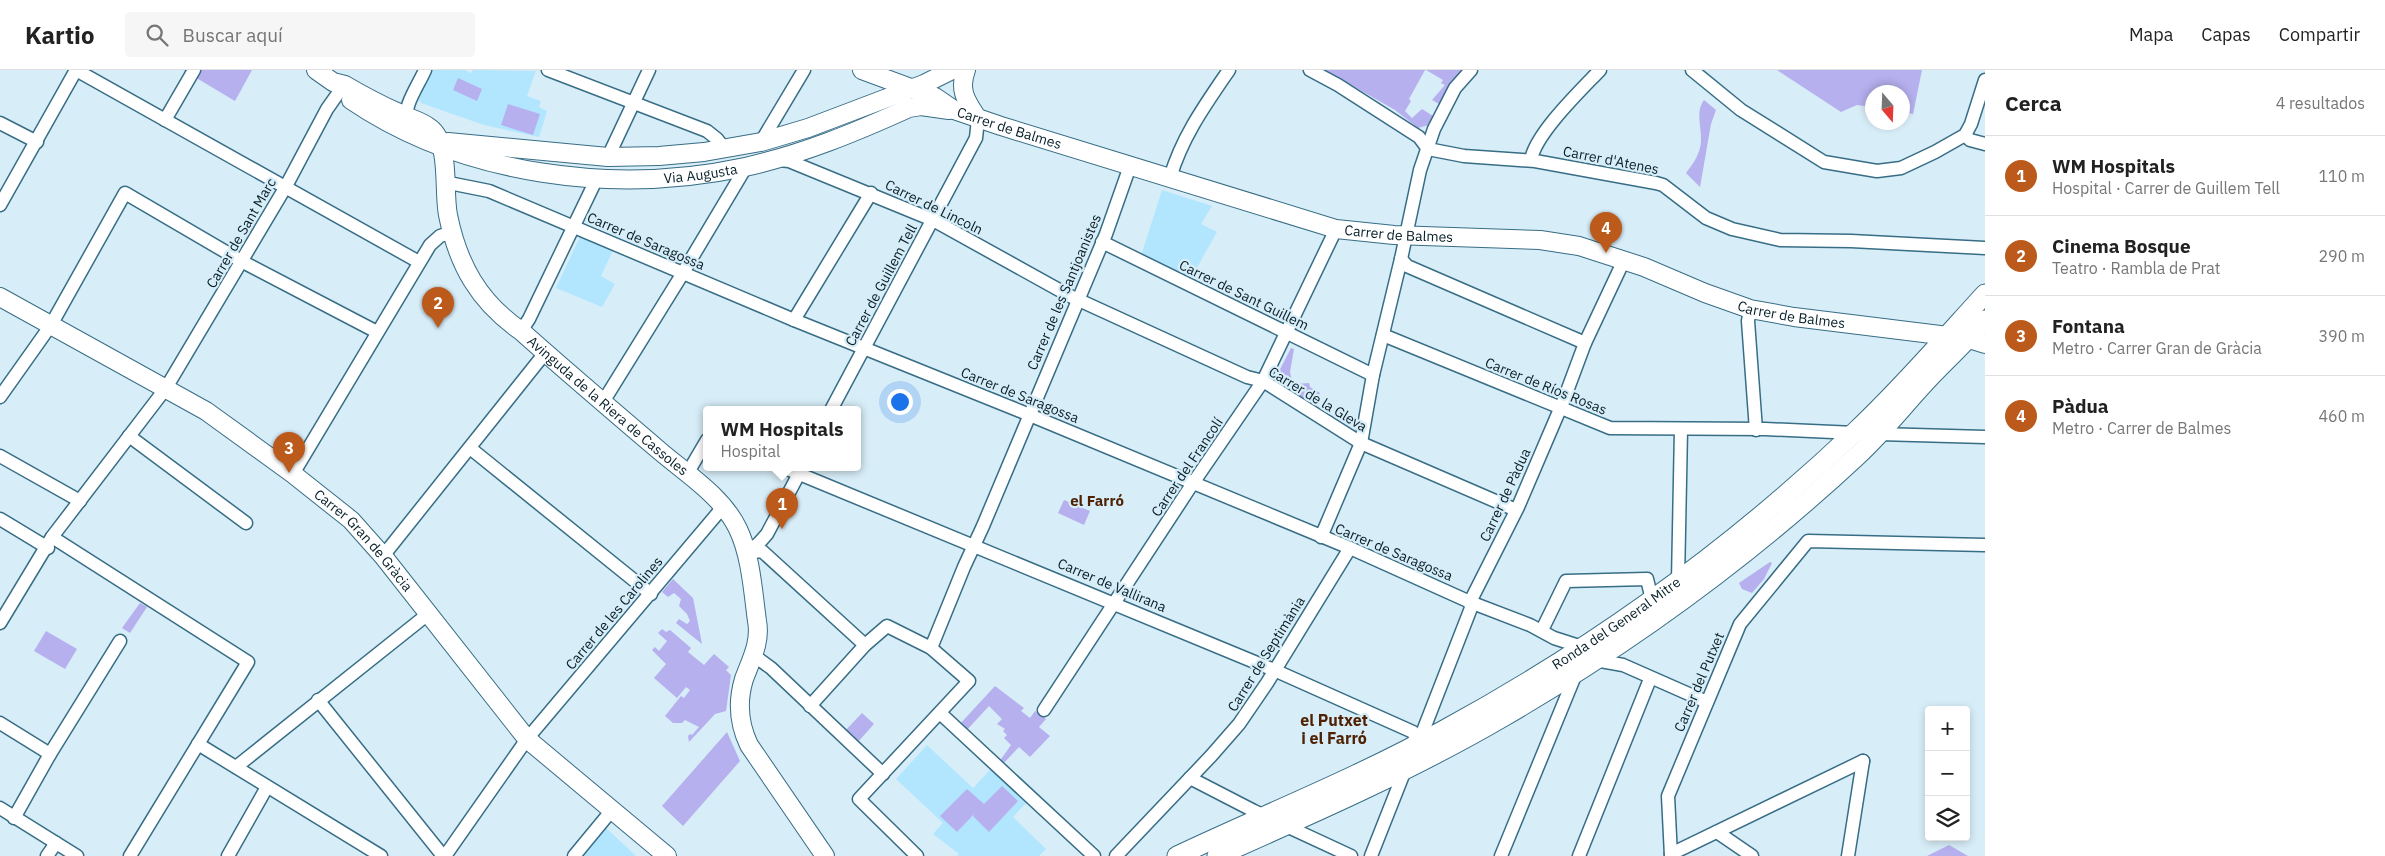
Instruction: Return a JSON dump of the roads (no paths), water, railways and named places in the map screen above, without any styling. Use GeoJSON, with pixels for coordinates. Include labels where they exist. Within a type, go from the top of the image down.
{"type":"FeatureCollection","features":[{"type":"Feature","properties":{"kind":"main road","name":"Via Augusta"},"geometry":{"type":"LineString","coordinates":[[316,70],[336,87],[345,85],[440,145],[474,158],[516,167],[597,178],[674,176],[753,154],[823,123],[911,89],[952,70]]}},
{"type":"Feature","properties":{"kind":"main road","name":"Carrer de Balmes"},"geometry":{"type":"LineString","coordinates":[[862,70],[934,97],[954,110],[978,119],[1336,229],[1406,236],[1540,240],[1578,246],[1624,260],[1750,309],[1785,316],[1948,336]]}},
{"type":"Feature","properties":{"kind":"main road"},"geometry":{"type":"LineString","coordinates":[[966,70],[962,92],[978,119]]}},
{"type":"Feature","properties":{"kind":"main road"},"geometry":{"type":"LineString","coordinates":[[753,154],[771,160],[830,142],[910,108],[921,106],[954,110]]}},
{"type":"Feature","properties":{"kind":"main road","name":"Via Augusta"},"geometry":{"type":"LineString","coordinates":[[440,145],[450,142],[461,142],[526,151],[608,157],[675,155],[724,148],[753,154]]}},
{"type":"Feature","properties":{"kind":"main road","name":"Avinguda de la Riera de Cassoles"},"geometry":{"type":"LineString","coordinates":[[440,145],[444,162],[444,182],[452,232],[464,264],[481,296],[499,316],[521,331],[687,474],[723,507],[738,530],[746,553],[758,629],[753,656],[744,680],[740,699],[740,717],[745,737],[760,763],[825,856]]}},
{"type":"Feature","properties":{"kind":"main road"},"geometry":{"type":"LineString","coordinates":[[597,178],[608,157]]}},
{"type":"Feature","properties":{"kind":"main road","name":"Ronda del General Mitre"},"geometry":{"type":"LineString","coordinates":[[1217,856],[1405,770],[1504,716],[1578,671],[1589,654],[1652,600],[1770,510],[1855,433],[1948,336],[1985,294]]}},
{"type":"Feature","properties":{"kind":"main road","name":"Carrer Gran de Gràcia"},"geometry":{"type":"LineString","coordinates":[[0,297],[206,411],[293,474],[351,520],[383,556],[527,739],[667,856]]}},
{"type":"Feature","properties":{"kind":"main road","name":"Ronda del General Mitre"},"geometry":{"type":"LineString","coordinates":[[1177,856],[1418,744],[1509,693],[1589,654],[1668,610],[1782,522],[1879,434],[1934,373],[1977,341],[1985,320]]}},
{"type":"Feature","properties":{"kind":"main road"},"geometry":{"type":"LineString","coordinates":[[1948,336],[1977,341]]}},
{"type":"Feature","properties":{"kind":"main road"},"geometry":{"type":"LineString","coordinates":[[1855,433],[1879,434]]}},
{"type":"Feature","properties":{"kind":"main road"},"geometry":{"type":"LineString","coordinates":[[1405,770],[1418,744]]}},
{"type":"Feature","properties":{"kind":"street"},"geometry":{"type":"LineString","coordinates":[[0,205],[76,70],[419,262]]}},
{"type":"Feature","properties":{"kind":"street"},"geometry":{"type":"LineString","coordinates":[[165,120],[194,70]]}},
{"type":"Feature","properties":{"kind":"street"},"geometry":{"type":"LineString","coordinates":[[407,124],[425,70]]}},
{"type":"Feature","properties":{"kind":"street"},"geometry":{"type":"LineString","coordinates":[[548,70],[707,132],[717,139],[724,148]]}},
{"type":"Feature","properties":{"kind":"street"},"geometry":{"type":"LineString","coordinates":[[608,157],[649,70]]}},
{"type":"Feature","properties":{"kind":"street"},"geometry":{"type":"LineString","coordinates":[[602,402],[683,273],[804,70]]}},
{"type":"Feature","properties":{"kind":"street"},"geometry":{"type":"LineString","coordinates":[[1170,178],[1193,122],[1228,70]]}},
{"type":"Feature","properties":{"kind":"street"},"geometry":{"type":"LineString","coordinates":[[1310,70],[1338,85],[1419,137],[1428,149]]}},
{"type":"Feature","properties":{"kind":"street"},"geometry":{"type":"LineString","coordinates":[[1321,537],[1360,443],[1373,375],[1402,259],[1420,170],[1434,129],[1455,88],[1470,70]]}},
{"type":"Feature","properties":{"kind":"street"},"geometry":{"type":"LineString","coordinates":[[1530,160],[1533,151],[1572,98],[1600,70]]}},
{"type":"Feature","properties":{"kind":"street"},"geometry":{"type":"LineString","coordinates":[[1692,70],[1741,110],[1824,162],[1877,171],[1902,168],[1965,135],[1971,124],[1985,80]]}},
{"type":"Feature","properties":{"kind":"street","name":"Carrer de Sant Marc"},"geometry":{"type":"LineString","coordinates":[[0,623],[50,542],[166,388],[285,188],[327,109],[336,87]]}},
{"type":"Feature","properties":{"kind":"street","name":"Carrer de Guillem Tell"},"geometry":{"type":"LineString","coordinates":[[834,406],[976,138],[978,119]]}},
{"type":"Feature","properties":{"kind":"street"},"geometry":{"type":"LineString","coordinates":[[0,123],[36,142]]}},
{"type":"Feature","properties":{"kind":"street"},"geometry":{"type":"LineString","coordinates":[[1965,135],[1970,140],[1985,144]]}},
{"type":"Feature","properties":{"kind":"street","name":"Carrer d'Atenes"},"geometry":{"type":"LineString","coordinates":[[1428,149],[1464,156],[1530,160],[1663,185],[1706,218],[1732,229],[1780,240],[1878,242],[1985,248]]}},
{"type":"Feature","properties":{"kind":"street","name":"Carrer de Lincoln"},"geometry":{"type":"LineString","coordinates":[[771,160],[789,161],[933,220],[1078,299]]}},
{"type":"Feature","properties":{"kind":"street","name":"Carrer de les Santjoanistes"},"geometry":{"type":"LineString","coordinates":[[931,648],[1102,242],[1130,166]]}},
{"type":"Feature","properties":{"kind":"street"},"geometry":{"type":"LineString","coordinates":[[521,331],[529,319],[597,178]]}},
{"type":"Feature","properties":{"kind":"street","name":"Carrer de Saragossa"},"geometry":{"type":"LineString","coordinates":[[444,182],[489,191],[794,320],[1350,548],[1470,602],[1542,630],[1554,638],[1589,654],[1623,665],[1650,679],[1707,702]]}},
{"type":"Feature","properties":{"kind":"street"},"geometry":{"type":"LineString","coordinates":[[0,397],[51,325],[125,193],[242,262],[377,332]]}},
{"type":"Feature","properties":{"kind":"street"},"geometry":{"type":"LineString","coordinates":[[794,320],[871,193]]}},
{"type":"Feature","properties":{"kind":"street","name":"Carrer del Francolí"},"geometry":{"type":"LineString","coordinates":[[1044,710],[1193,483],[1263,381],[1288,334],[1336,229]]}},
{"type":"Feature","properties":{"kind":"street"},"geometry":{"type":"LineString","coordinates":[[293,474],[432,242],[452,232]]}},
{"type":"Feature","properties":{"kind":"street","name":"Carrer de Sant Guillem"},"geometry":{"type":"LineString","coordinates":[[1102,242],[1373,375]]}},
{"type":"Feature","properties":{"kind":"street"},"geometry":{"type":"LineString","coordinates":[[1402,259],[1407,266],[1585,343]]}},
{"type":"Feature","properties":{"kind":"street","name":"Carrer de Pàdua"},"geometry":{"type":"LineString","coordinates":[[1418,744],[1471,608],[1470,602],[1516,510],[1560,408],[1585,343],[1624,260]]}},
{"type":"Feature","properties":{"kind":"street","name":"Carrer de la Gleva"},"geometry":{"type":"LineString","coordinates":[[1078,299],[1238,373],[1263,381],[1360,443],[1516,510]]}},
{"type":"Feature","properties":{"kind":"street"},"geometry":{"type":"LineString","coordinates":[[1750,309],[1748,320],[1756,430]]}},
{"type":"Feature","properties":{"kind":"street","name":"Carrer de Ríos Rosas"},"geometry":{"type":"LineString","coordinates":[[1383,335],[1610,428],[1855,433]]}},
{"type":"Feature","properties":{"kind":"street"},"geometry":{"type":"LineString","coordinates":[[383,556],[545,352]]}},
{"type":"Feature","properties":{"kind":"street"},"geometry":{"type":"LineString","coordinates":[[1678,581],[1682,429]]}},
{"type":"Feature","properties":{"kind":"street"},"geometry":{"type":"LineString","coordinates":[[1879,434],[1985,437]]}},
{"type":"Feature","properties":{"kind":"street"},"geometry":{"type":"LineString","coordinates":[[130,436],[246,523]]}},
{"type":"Feature","properties":{"kind":"street"},"geometry":{"type":"LineString","coordinates":[[687,474],[703,447]]}},
{"type":"Feature","properties":{"kind":"street"},"geometry":{"type":"LineString","coordinates":[[470,448],[651,594]]}},
{"type":"Feature","properties":{"kind":"street"},"geometry":{"type":"LineString","coordinates":[[0,456],[80,501]]}},
{"type":"Feature","properties":{"kind":"street"},"geometry":{"type":"LineString","coordinates":[[746,553],[760,543],[766,534],[799,471]]}},
{"type":"Feature","properties":{"kind":"street","name":"Carrer de Vallirana"},"geometry":{"type":"LineString","coordinates":[[802,471],[973,546],[1114,602],[1405,728],[1412,732],[1418,744]]}},
{"type":"Feature","properties":{"kind":"street","name":"Carrer de les Carolines"},"geometry":{"type":"LineString","coordinates":[[444,856],[527,739],[723,507]]}},
{"type":"Feature","properties":{"kind":"street"},"geometry":{"type":"LineString","coordinates":[[0,519],[50,542],[248,662],[130,856]]}},
{"type":"Feature","properties":{"kind":"street","name":"Carrer del Putxet"},"geometry":{"type":"LineString","coordinates":[[1671,855],[1668,796],[1740,624],[1808,541],[1985,545]]}},
{"type":"Feature","properties":{"kind":"street","name":"Carrer de Septimània"},"geometry":{"type":"LineString","coordinates":[[1116,856],[1239,724],[1267,684],[1350,548]]}},
{"type":"Feature","properties":{"kind":"street"},"geometry":{"type":"LineString","coordinates":[[746,553],[762,552],[865,645]]}},
{"type":"Feature","properties":{"kind":"street"},"geometry":{"type":"LineString","coordinates":[[1542,630],[1566,581],[1647,578],[1652,600]]}},
{"type":"Feature","properties":{"kind":"street"},"geometry":{"type":"LineString","coordinates":[[236,767],[428,614]]}},
{"type":"Feature","properties":{"kind":"street"},"geometry":{"type":"LineString","coordinates":[[810,706],[865,645],[887,626],[931,648],[969,681],[859,799],[917,856]]}},
{"type":"Feature","properties":{"kind":"street"},"geometry":{"type":"LineString","coordinates":[[14,818],[50,754],[120,641]]}},
{"type":"Feature","properties":{"kind":"street"},"geometry":{"type":"LineString","coordinates":[[753,656],[771,668],[883,774]]}},
{"type":"Feature","properties":{"kind":"street"},"geometry":{"type":"LineString","coordinates":[[1501,856],[1578,671]]}},
{"type":"Feature","properties":{"kind":"street"},"geometry":{"type":"LineString","coordinates":[[1579,856],[1650,679]]}},
{"type":"Feature","properties":{"kind":"street"},"geometry":{"type":"LineString","coordinates":[[318,700],[444,856]]}},
{"type":"Feature","properties":{"kind":"street"},"geometry":{"type":"LineString","coordinates":[[940,713],[1094,856]]}},
{"type":"Feature","properties":{"kind":"street"},"geometry":{"type":"LineString","coordinates":[[0,723],[50,754]]}},
{"type":"Feature","properties":{"kind":"street"},"geometry":{"type":"LineString","coordinates":[[198,744],[381,856]]}},
{"type":"Feature","properties":{"kind":"street"},"geometry":{"type":"LineString","coordinates":[[1671,855],[1863,761],[1848,856]]}},
{"type":"Feature","properties":{"kind":"street"},"geometry":{"type":"LineString","coordinates":[[1371,856],[1405,770]]}},
{"type":"Feature","properties":{"kind":"street"},"geometry":{"type":"LineString","coordinates":[[1190,778],[1285,826],[1351,856]]}},
{"type":"Feature","properties":{"kind":"street"},"geometry":{"type":"LineString","coordinates":[[228,856],[267,787]]}},
{"type":"Feature","properties":{"kind":"street"},"geometry":{"type":"LineString","coordinates":[[0,808],[77,856]]}},
{"type":"Feature","properties":{"kind":"street"},"geometry":{"type":"LineString","coordinates":[[574,856],[612,810]]}},
{"type":"Feature","properties":{"kind":"street"},"geometry":{"type":"LineString","coordinates":[[1717,832],[1752,856]]}},
{"type":"Feature","properties":{"kind":"street"},"geometry":{"type":"LineString","coordinates":[[47,856],[56,843]]}},
{"type":"Feature","properties":{"kind":"place","name":"Pàdua"},"geometry":{"type":"Point","coordinates":[1606,253]}},
{"type":"Feature","properties":{"kind":"place","name":"Cinema Bosque"},"geometry":{"type":"Point","coordinates":[438,328]}},
{"type":"Feature","properties":{"kind":"place","name":"Fontana"},"geometry":{"type":"Point","coordinates":[289,473]}},
{"type":"Feature","properties":{"kind":"place","name":"WM Hospitals"},"geometry":{"type":"Point","coordinates":[782,529]}},
{"type":"Feature","properties":{"kind":"district","name":"el Farró"},"geometry":{"type":"Point","coordinates":[1097,500]}},
{"type":"Feature","properties":{"kind":"district","name":"el Putxet i el Farró"},"geometry":{"type":"Point","coordinates":[1334,729]}}]}
